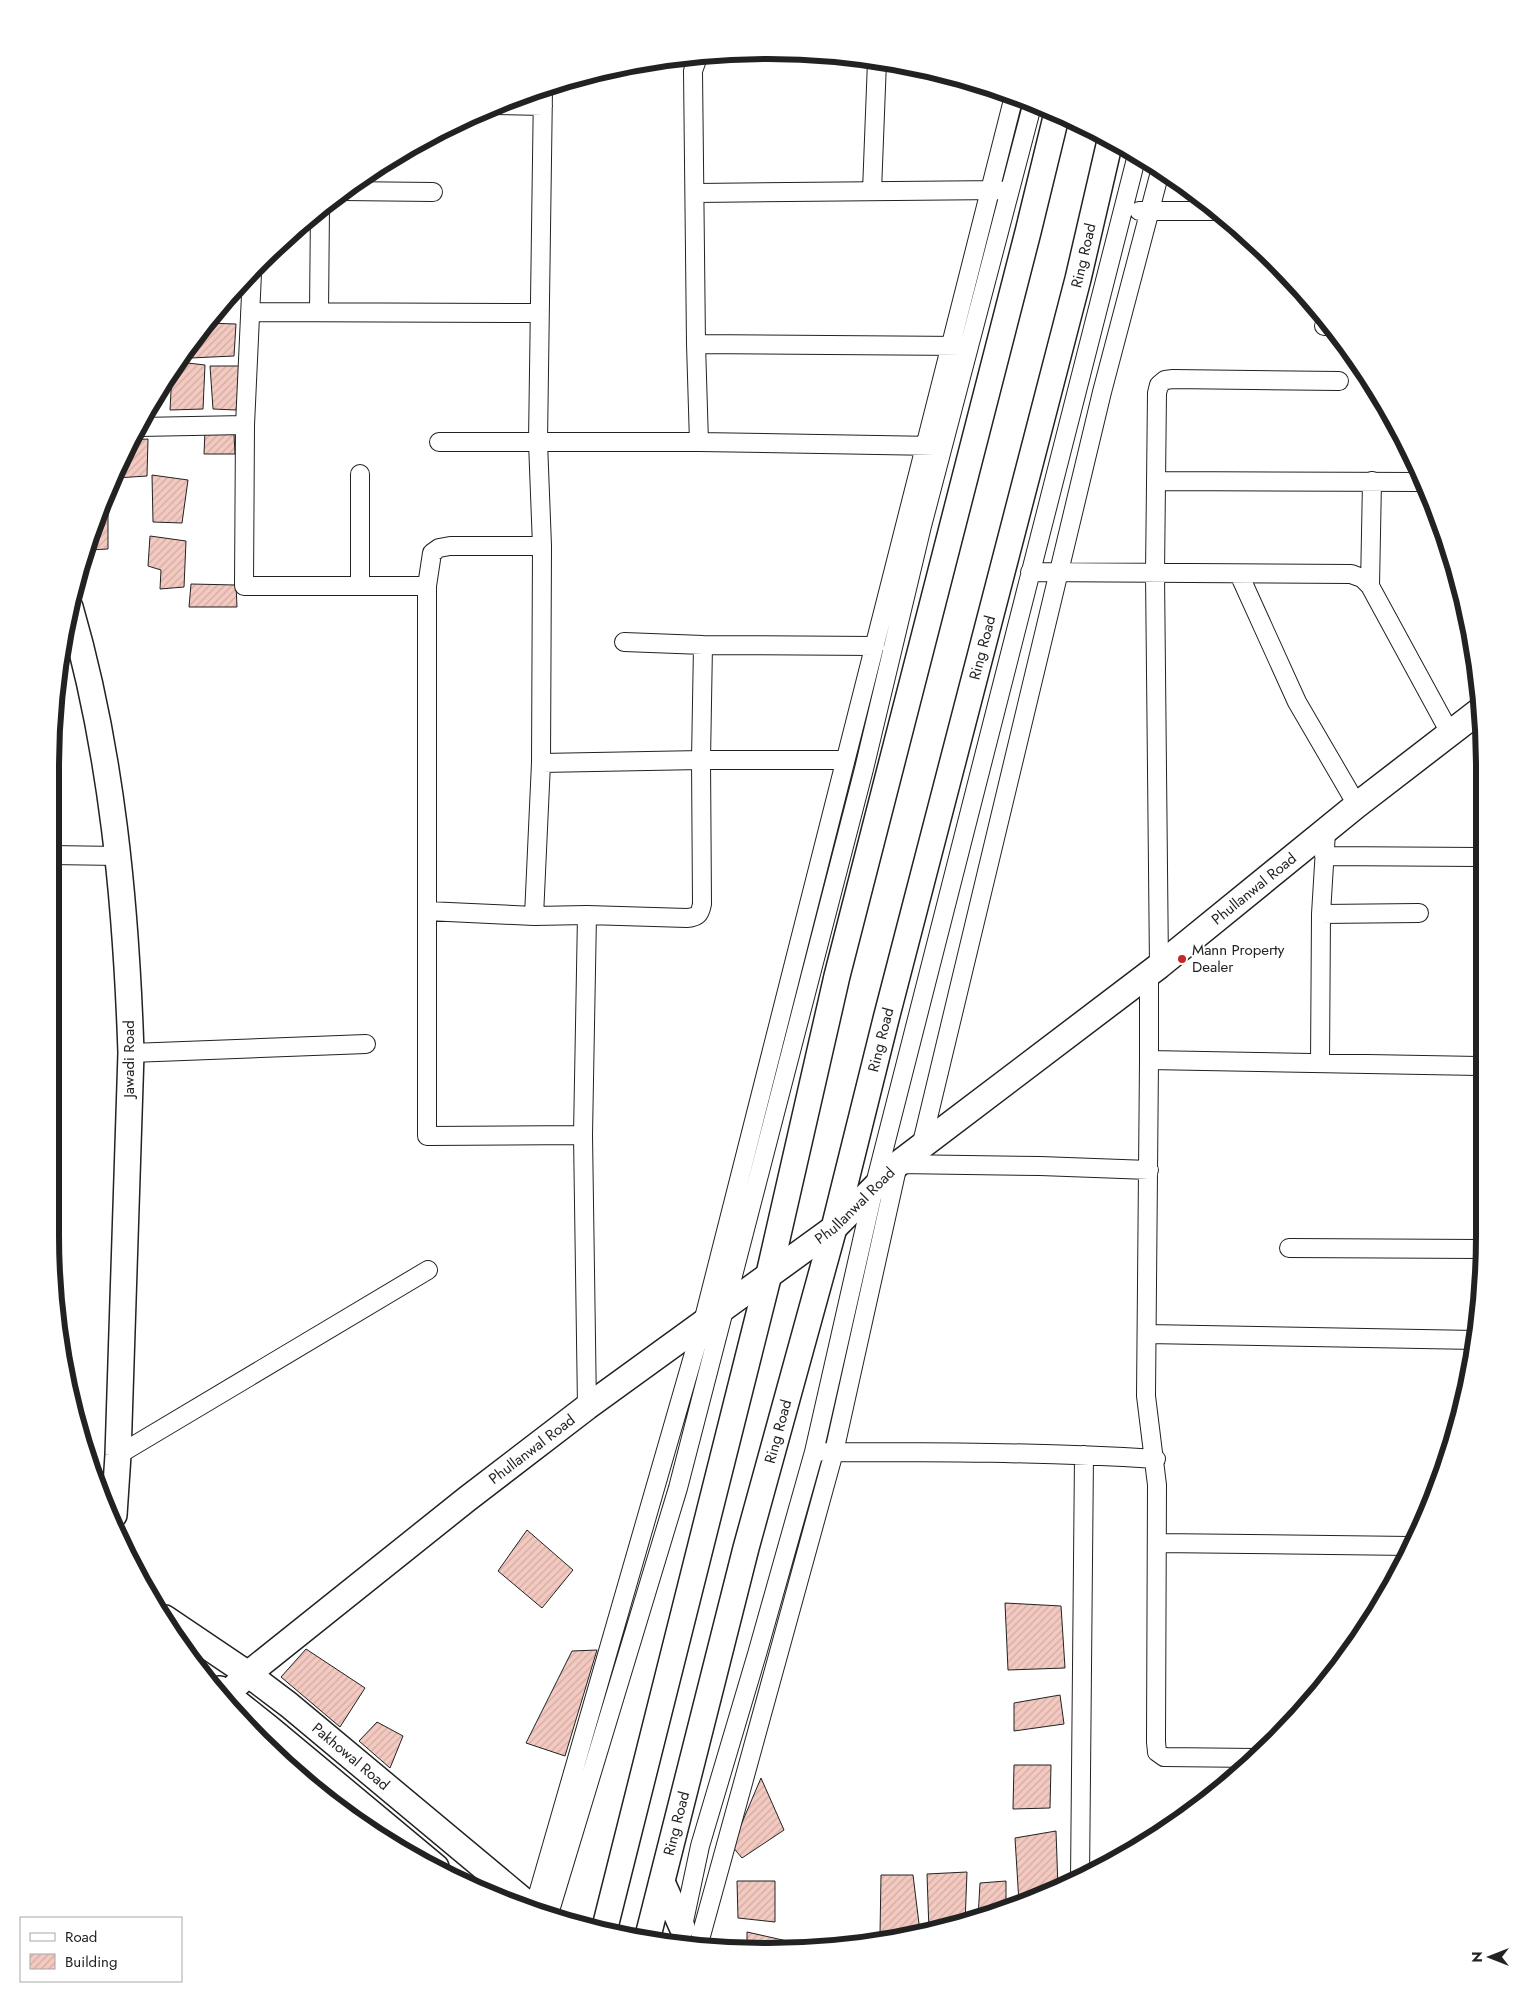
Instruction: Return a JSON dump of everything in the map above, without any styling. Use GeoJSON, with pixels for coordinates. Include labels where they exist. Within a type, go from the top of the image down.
{"type":"FeatureCollection","features":[{"type":"Feature","properties":{"kind":"street"},"geometry":{"type":"LineString","coordinates":[[696,63],[693,71],[699,442]]}},
{"type":"Feature","properties":{"kind":"street"},"geometry":{"type":"LineString","coordinates":[[872,191],[877,68]]}},
{"type":"Feature","properties":{"kind":"street"},"geometry":{"type":"LineString","coordinates":[[534,916],[541,763],[542,546],[538,442],[543,98]]}},
{"type":"Feature","properties":{"kind":"street"},"geometry":{"type":"LineString","coordinates":[[550,1909],[678,1488],[864,769],[943,446],[960,345],[990,191],[1012,103]]}},
{"type":"Feature","properties":{"kind":"street"},"geometry":{"type":"LineString","coordinates":[[535,1904],[704,1322],[925,446],[1010,190],[1031,110]]}},
{"type":"Feature","properties":{"kind":"street"},"geometry":{"type":"LineString","coordinates":[[605,1924],[769,1274],[836,976],[1014,287],[1055,120]]}},
{"type":"Feature","properties":{"kind":"street","name":"Ring Road"},"geometry":{"type":"LineString","coordinates":[[649,1933],[746,1548],[834,1228],[888,1010],[1078,279],[1109,147]]}},
{"type":"Feature","properties":{"kind":"street"},"geometry":{"type":"LineString","coordinates":[[687,1937],[700,1846],[814,1452],[874,1188],[1135,162]]}},
{"type":"Feature","properties":{"kind":"street"},"geometry":{"type":"LineString","coordinates":[[921,1147],[1102,392],[1159,177]]}},
{"type":"Feature","properties":{"kind":"street"},"geometry":{"type":"LineString","coordinates":[[696,193],[1010,190]]}},
{"type":"Feature","properties":{"kind":"street"},"geometry":{"type":"LineString","coordinates":[[356,191],[433,192]]}},
{"type":"Feature","properties":{"kind":"street"},"geometry":{"type":"LineString","coordinates":[[1123,211],[1207,212]]}},
{"type":"Feature","properties":{"kind":"street"},"geometry":{"type":"LineString","coordinates":[[319,312],[320,218]]}},
{"type":"Feature","properties":{"kind":"street"},"geometry":{"type":"LineString","coordinates":[[252,282],[244,424],[244,586],[427,586]]}},
{"type":"Feature","properties":{"kind":"street"},"geometry":{"type":"LineString","coordinates":[[250,312],[539,313]]}},
{"type":"Feature","properties":{"kind":"street"},"geometry":{"type":"LineString","coordinates":[[696,344],[960,345]]}},
{"type":"Feature","properties":{"kind":"street"},"geometry":{"type":"LineString","coordinates":[[1245,1758],[1164,1757],[1157,1752],[1156,1742],[1158,1485],[1146,1396],[1149,1060],[1154,970],[1156,393],[1159,385],[1165,380],[1338,381]]}},
{"type":"Feature","properties":{"kind":"street"},"geometry":{"type":"LineString","coordinates":[[1077,392],[1102,392]]}},
{"type":"Feature","properties":{"kind":"street"},"geometry":{"type":"LineString","coordinates":[[147,427],[244,424]]}},
{"type":"Feature","properties":{"kind":"street"},"geometry":{"type":"LineString","coordinates":[[439,442],[699,442],[943,446]]}},
{"type":"Feature","properties":{"kind":"street"},"geometry":{"type":"LineString","coordinates":[[360,474],[360,586]]}},
{"type":"Feature","properties":{"kind":"street"},"geometry":{"type":"LineString","coordinates":[[1156,481],[1416,482]]}},
{"type":"Feature","properties":{"kind":"street"},"geometry":{"type":"LineString","coordinates":[[1370,586],[1372,481]]}},
{"type":"Feature","properties":{"kind":"street"},"geometry":{"type":"LineString","coordinates":[[542,546],[450,546],[439,548],[432,553],[427,586],[427,1136],[583,1135]]}},
{"type":"Feature","properties":{"kind":"street"},"geometry":{"type":"LineString","coordinates":[[1030,572],[1351,574],[1362,578],[1370,586],[1450,733]]}},
{"type":"Feature","properties":{"kind":"street"},"geometry":{"type":"LineString","coordinates":[[1239,574],[1298,702],[1357,805]]}},
{"type":"Feature","properties":{"kind":"street","name":"Jawadi Road"},"geometry":{"type":"LineString","coordinates":[[74,621],[81,645],[100,741],[118,856],[129,988],[131,1053],[118,1455],[114,1509]]}},
{"type":"Feature","properties":{"kind":"street"},"geometry":{"type":"LineString","coordinates":[[624,642],[703,645],[875,646]]}},
{"type":"Feature","properties":{"kind":"street"},"geometry":{"type":"LineString","coordinates":[[427,911],[534,916],[587,915],[695,918],[700,913],[702,904],[701,760],[703,645]]}},
{"type":"Feature","properties":{"kind":"street","name":"Phullanwal Road"},"geometry":{"type":"LineString","coordinates":[[226,1691],[587,1407],[834,1228],[898,1164],[1154,970],[1325,844],[1357,805],[1474,715]]}},
{"type":"Feature","properties":{"kind":"street"},"geometry":{"type":"LineString","coordinates":[[541,763],[845,760]]}},
{"type":"Feature","properties":{"kind":"street"},"geometry":{"type":"LineString","coordinates":[[1320,1063],[1321,914],[1325,844],[1476,857]]}},
{"type":"Feature","properties":{"kind":"street"},"geometry":{"type":"LineString","coordinates":[[59,855],[118,856]]}},
{"type":"Feature","properties":{"kind":"street"},"geometry":{"type":"LineString","coordinates":[[1321,914],[1419,914]]}},
{"type":"Feature","properties":{"kind":"street"},"geometry":{"type":"LineString","coordinates":[[587,915],[583,1135],[587,1407]]}},
{"type":"Feature","properties":{"kind":"street"},"geometry":{"type":"LineString","coordinates":[[131,1053],[366,1044]]}},
{"type":"Feature","properties":{"kind":"street"},"geometry":{"type":"LineString","coordinates":[[1149,1060],[1476,1066]]}},
{"type":"Feature","properties":{"kind":"street"},"geometry":{"type":"LineString","coordinates":[[687,1937],[729,1832],[834,1452],[898,1164],[1149,1170]]}},
{"type":"Feature","properties":{"kind":"street"},"geometry":{"type":"LineString","coordinates":[[1289,1248],[1476,1249]]}},
{"type":"Feature","properties":{"kind":"street"},"geometry":{"type":"LineString","coordinates":[[118,1455],[428,1270]]}},
{"type":"Feature","properties":{"kind":"street"},"geometry":{"type":"LineString","coordinates":[[1147,1334],[1468,1340]]}},
{"type":"Feature","properties":{"kind":"street"},"geometry":{"type":"LineString","coordinates":[[814,1452],[953,1451],[1156,1459]]}},
{"type":"Feature","properties":{"kind":"street"},"geometry":{"type":"LineString","coordinates":[[1080,1870],[1084,1455]]}},
{"type":"Feature","properties":{"kind":"street"},"geometry":{"type":"LineString","coordinates":[[1157,1543],[1404,1546]]}},
{"type":"Feature","properties":{"kind":"street","name":"Pakhowal Road"},"geometry":{"type":"LineString","coordinates":[[177,1626],[248,1674],[288,1705],[521,1899]]}},
{"type":"Feature","properties":{"kind":"street"},"geometry":{"type":"LineString","coordinates":[[757,1654],[776,1660]]}},
{"type":"Feature","properties":{"kind":"street","name":"Pakhowal Road"},"geometry":{"type":"LineString","coordinates":[[265,1735],[413,1848]]}},
{"type":"Feature","properties":{"kind":"street"},"geometry":{"type":"LineString","coordinates":[[707,1823],[729,1832]]}},
{"type":"Feature","properties":{"kind":"street"},"geometry":{"type":"LineString","coordinates":[[662,1882],[687,1937]]}},
{"type":"Feature","properties":{"kind":"building"},"geometry":{"type":"Polygon","coordinates":[[[216,323],[236,324],[234,356],[190,358],[216,323]]]}},
{"type":"Feature","properties":{"kind":"building"},"geometry":{"type":"Polygon","coordinates":[[[186,363],[205,365],[203,409],[170,410],[171,385],[186,363]]]}},
{"type":"Feature","properties":{"kind":"building"},"geometry":{"type":"Polygon","coordinates":[[[210,366],[242,366],[236,410],[213,409],[210,366]]]}},
{"type":"Feature","properties":{"kind":"building"},"geometry":{"type":"Polygon","coordinates":[[[205,431],[234,434],[235,454],[204,454],[205,431]]]}},
{"type":"Feature","properties":{"kind":"building"},"geometry":{"type":"Polygon","coordinates":[[[140,439],[148,439],[147,476],[121,478],[132,454],[140,439]]]}},
{"type":"Feature","properties":{"kind":"building"},"geometry":{"type":"Polygon","coordinates":[[[152,475],[188,480],[182,523],[153,522],[152,475]]]}},
{"type":"Feature","properties":{"kind":"building"},"geometry":{"type":"Polygon","coordinates":[[[107,511],[108,511],[108,549],[93,550],[107,511]]]}},
{"type":"Feature","properties":{"kind":"building"},"geometry":{"type":"Polygon","coordinates":[[[150,536],[186,541],[184,587],[160,589],[161,570],[148,566],[150,536]]]}},
{"type":"Feature","properties":{"kind":"building"},"geometry":{"type":"Polygon","coordinates":[[[191,584],[236,585],[237,607],[189,607],[191,584]]]}},
{"type":"Feature","properties":{"kind":"building"},"geometry":{"type":"Polygon","coordinates":[[[527,1530],[573,1570],[542,1608],[498,1571],[527,1530]]]}},
{"type":"Feature","properties":{"kind":"building"},"geometry":{"type":"Polygon","coordinates":[[[1005,1603],[1061,1606],[1065,1668],[1008,1670],[1005,1603]]]}},
{"type":"Feature","properties":{"kind":"building"},"geometry":{"type":"Polygon","coordinates":[[[306,1649],[365,1688],[340,1727],[281,1677],[306,1649]]]}},
{"type":"Feature","properties":{"kind":"building"},"geometry":{"type":"Polygon","coordinates":[[[597,1650],[565,1756],[526,1743],[572,1651],[597,1650]]]}},
{"type":"Feature","properties":{"kind":"building"},"geometry":{"type":"Polygon","coordinates":[[[1060,1695],[1064,1724],[1014,1731],[1014,1703],[1060,1695]]]}},
{"type":"Feature","properties":{"kind":"building"},"geometry":{"type":"Polygon","coordinates":[[[377,1722],[403,1736],[390,1768],[359,1741],[377,1722]]]}},
{"type":"Feature","properties":{"kind":"building"},"geometry":{"type":"Polygon","coordinates":[[[1014,1765],[1051,1765],[1050,1808],[1013,1809],[1014,1765]]]}},
{"type":"Feature","properties":{"kind":"building"},"geometry":{"type":"Polygon","coordinates":[[[761,1778],[784,1830],[742,1858],[732,1846],[761,1778]]]}},
{"type":"Feature","properties":{"kind":"building"},"geometry":{"type":"Polygon","coordinates":[[[1056,1831],[1058,1881],[1019,1897],[1015,1838],[1056,1831]]]}},
{"type":"Feature","properties":{"kind":"building"},"geometry":{"type":"Polygon","coordinates":[[[967,1872],[965,1915],[929,1924],[927,1874],[967,1872]]]}},
{"type":"Feature","properties":{"kind":"building"},"geometry":{"type":"Polygon","coordinates":[[[881,1875],[913,1875],[919,1927],[880,1934],[881,1875]]]}},
{"type":"Feature","properties":{"kind":"building"},"geometry":{"type":"Polygon","coordinates":[[[737,1881],[775,1881],[775,1922],[738,1918],[737,1881]]]}},
{"type":"Feature","properties":{"kind":"building"},"geometry":{"type":"Polygon","coordinates":[[[1006,1881],[1006,1902],[978,1911],[980,1883],[1006,1881]]]}},
{"type":"Feature","properties":{"kind":"building"},"geometry":{"type":"Polygon","coordinates":[[[747,1932],[787,1941],[787,1943],[747,1943],[747,1932]]]}},
{"type":"Feature","properties":{"kind":"place","name":"Mann Property Dealer"},"geometry":{"type":"Point","coordinates":[1182,959]}}]}
